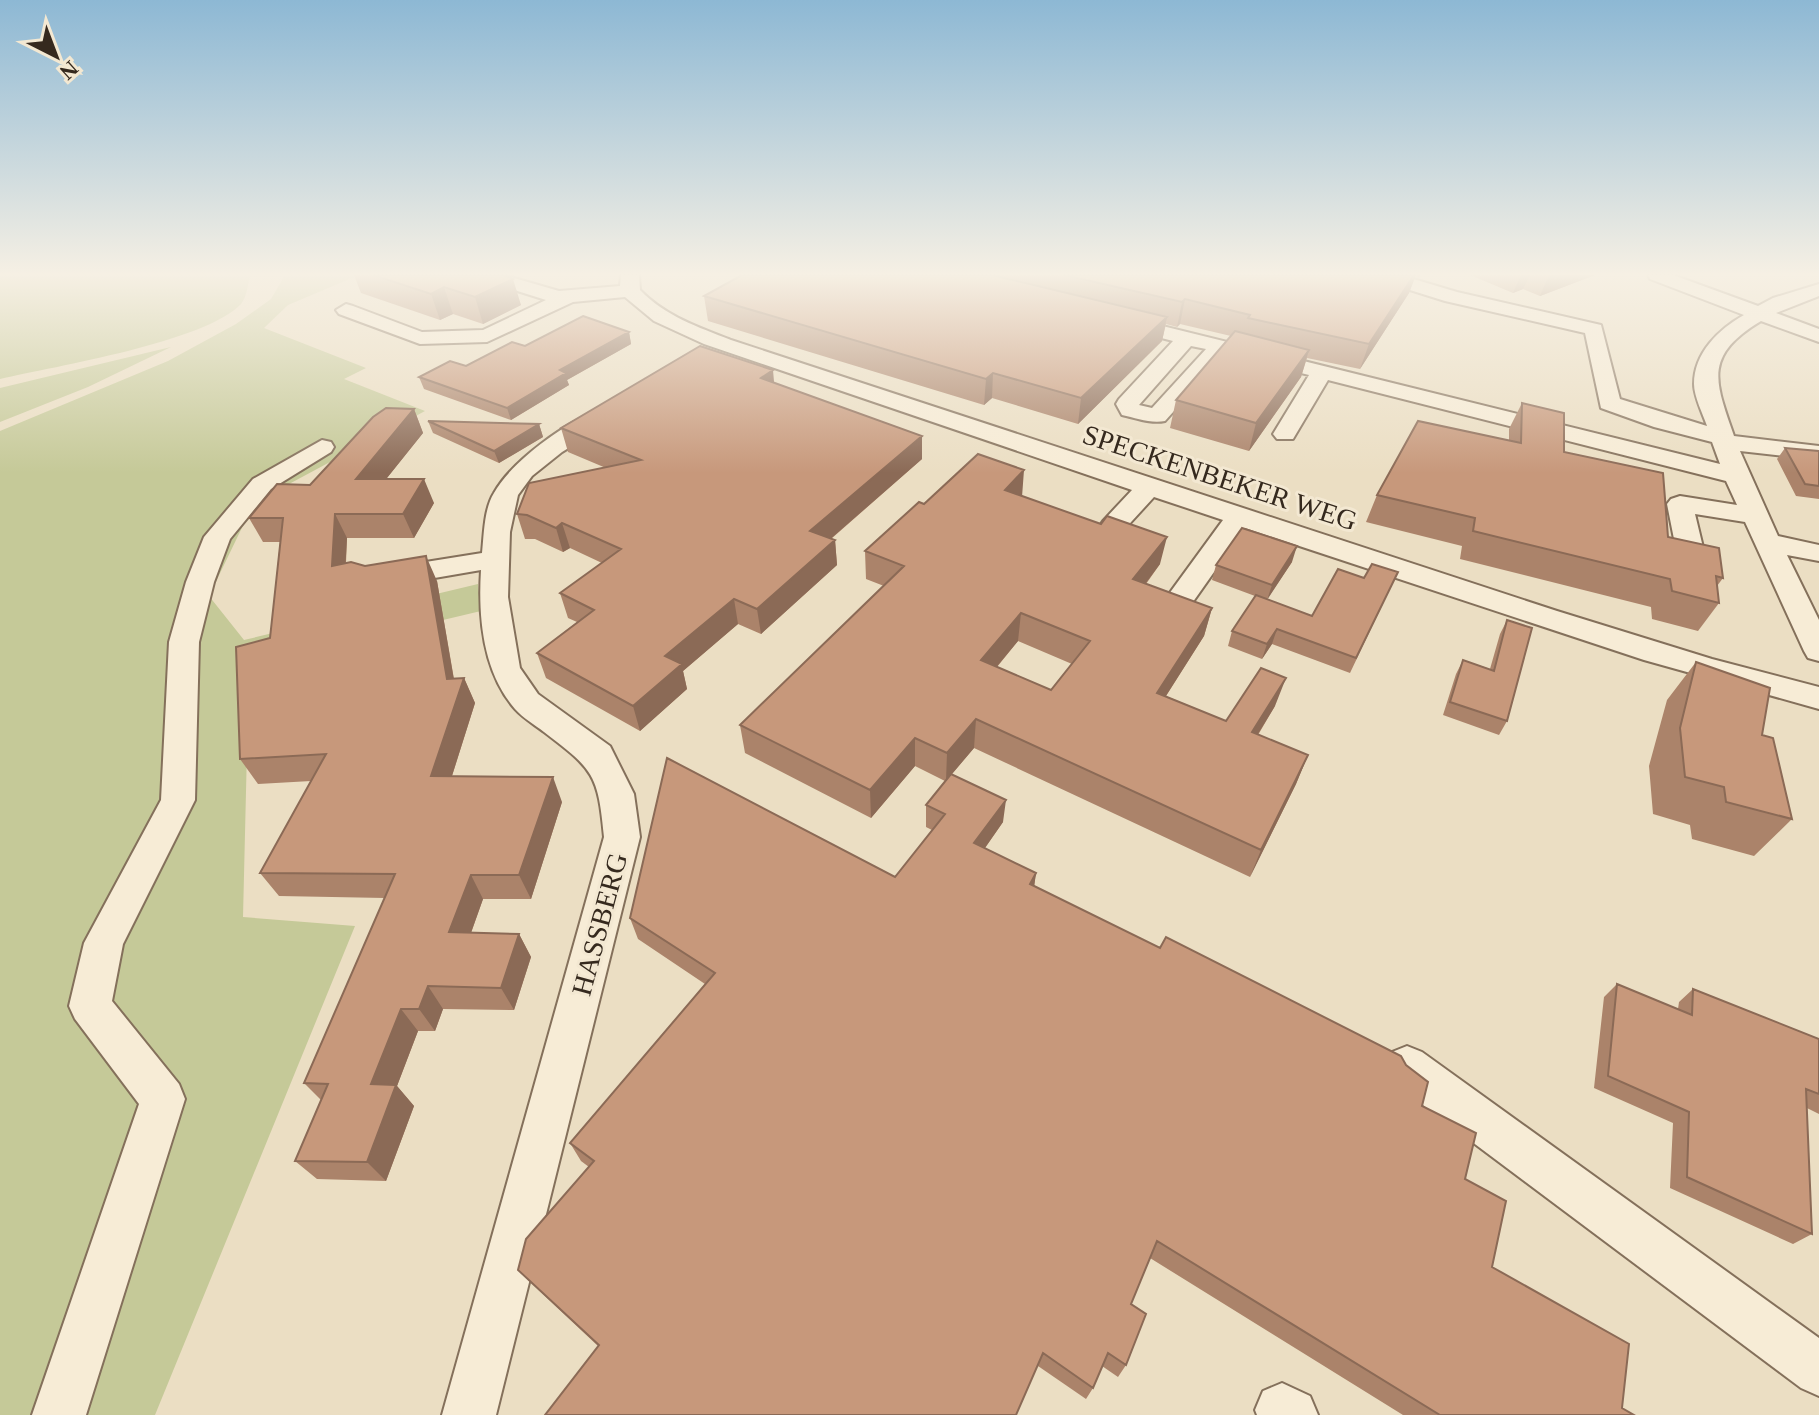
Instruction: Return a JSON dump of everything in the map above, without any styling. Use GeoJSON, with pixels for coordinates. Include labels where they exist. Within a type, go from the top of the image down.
{"type":"FeatureCollection","features":[{"type":"Feature","properties":{"kind":"street","name":"SPECKENBEKER WEG"},"geometry":{"type":"LineString","coordinates":[[716,341],[1148,488],[1572,626],[1819,698]]}},
{"type":"Feature","properties":{"kind":"street"},"geometry":{"type":"LineString","coordinates":[[1184,341],[1127,404],[1130,410],[1157,416],[1221,346]]}},
{"type":"Feature","properties":{"kind":"street"},"geometry":{"type":"LineString","coordinates":[[1200,341],[1736,476]]}},
{"type":"Feature","properties":{"kind":"street"},"geometry":{"type":"LineString","coordinates":[[1597,341],[1609,399]]}},
{"type":"Feature","properties":{"kind":"street"},"geometry":{"type":"LineString","coordinates":[[1609,399],[1636,407],[1675,412],[1688,403],[1687,378],[1723,341]]}},
{"type":"Feature","properties":{"kind":"street"},"geometry":{"type":"LineString","coordinates":[[685,368],[724,344]]}},
{"type":"Feature","properties":{"kind":"street"},"geometry":{"type":"LineString","coordinates":[[1711,356],[1705,385],[1722,439],[1760,529],[1805,597],[1819,651]]}},
{"type":"Feature","properties":{"kind":"street"},"geometry":{"type":"LineString","coordinates":[[1285,434],[1322,372]]}},
{"type":"Feature","properties":{"kind":"street"},"geometry":{"type":"LineString","coordinates":[[1609,399],[1662,422],[1722,439],[1819,453]]}},
{"type":"Feature","properties":{"kind":"street","name":"HASSBERG"},"geometry":{"type":"LineString","coordinates":[[469,1415],[622,837],[617,794],[598,755],[527,702],[505,669],[494,597],[497,532],[505,495],[523,471],[553,447],[632,400]]}},
{"type":"Feature","properties":{"kind":"street"},"geometry":{"type":"LineString","coordinates":[[59,1415],[163,1099],[90,1006],[104,943],[178,800],[184,642],[200,582],[217,537],[262,484],[322,447]]}},
{"type":"Feature","properties":{"kind":"street"},"geometry":{"type":"LineString","coordinates":[[1112,527],[1148,488]]}},
{"type":"Feature","properties":{"kind":"street"},"geometry":{"type":"LineString","coordinates":[[1693,564],[1680,504],[1760,529],[1819,553]]}},
{"type":"Feature","properties":{"kind":"street"},"geometry":{"type":"LineString","coordinates":[[1173,609],[1239,517]]}},
{"type":"Feature","properties":{"kind":"street"},"geometry":{"type":"LineString","coordinates":[[376,579],[460,563],[496,561]]}},
{"type":"Feature","properties":{"kind":"street"},"geometry":{"type":"LineString","coordinates":[[1407,1067],[1819,1370]]}},
{"type":"Feature","properties":{"kind":"green space"},"geometry":{"type":"Polygon","coordinates":[[[0,341],[164,341],[91,360],[0,379],[0,341]]]}},
{"type":"Feature","properties":{"kind":"green space"},"geometry":{"type":"Polygon","coordinates":[[[205,341],[297,341],[366,368],[344,379],[425,411],[276,491],[250,511],[209,596],[244,640],[478,584],[481,611],[249,666],[243,917],[355,926],[155,1415],[0,1415],[0,431],[168,361],[205,341]]]}},
{"type":"Feature","properties":{"kind":"green space"},"geometry":{"type":"Polygon","coordinates":[[[171,347],[88,387],[0,422],[0,388],[171,347]]]}},
{"type":"Feature","properties":{"kind":"building"},"geometry":{"type":"Polygon","coordinates":[[[535,341],[613,341],[560,370],[566,373],[507,408],[419,377],[450,361],[466,366],[512,342],[525,346],[535,341]]]}},
{"type":"Feature","properties":{"kind":"building"},"geometry":{"type":"Polygon","coordinates":[[[857,341],[1141,341],[1081,398],[993,373],[986,379],[857,341]]]}},
{"type":"Feature","properties":{"kind":"building"},"geometry":{"type":"Polygon","coordinates":[[[1226,341],[1274,341],[1309,350],[1256,423],[1176,400],[1226,341]]]}},
{"type":"Feature","properties":{"kind":"building"},"geometry":{"type":"Polygon","coordinates":[[[700,346],[773,370],[761,378],[922,436],[810,531],[835,540],[757,609],[734,599],[665,656],[682,664],[633,706],[537,653],[594,610],[560,593],[621,549],[562,523],[556,528],[527,515],[517,514],[529,483],[641,460],[561,428],[700,346]]]}},
{"type":"Feature","properties":{"kind":"building"},"geometry":{"type":"Polygon","coordinates":[[[1522,403],[1564,413],[1564,452],[1663,473],[1668,537],[1719,548],[1723,578],[1716,576],[1719,603],[1672,591],[1670,579],[1473,531],[1475,518],[1377,495],[1418,421],[1521,443],[1522,403]]]}},
{"type":"Feature","properties":{"kind":"building"},"geometry":{"type":"Polygon","coordinates":[[[386,408],[414,409],[356,479],[424,479],[403,514],[335,514],[332,566],[351,562],[365,566],[426,556],[447,679],[464,678],[431,776],[553,777],[519,875],[471,875],[449,932],[519,934],[501,988],[428,986],[419,1009],[401,1009],[371,1084],[396,1085],[367,1162],[295,1161],[328,1084],[304,1083],[395,874],[260,873],[326,754],[240,759],[236,647],[270,638],[283,518],[249,518],[277,484],[310,485],[373,417],[386,408]]]}},
{"type":"Feature","properties":{"kind":"building"},"geometry":{"type":"Polygon","coordinates":[[[428,421],[539,424],[494,451],[428,421]]]}},
{"type":"Feature","properties":{"kind":"building"},"geometry":{"type":"Polygon","coordinates":[[[1785,448],[1819,451],[1819,486],[1805,484],[1785,448]]]}},
{"type":"Feature","properties":{"kind":"building"},"geometry":{"type":"Polygon","coordinates":[[[978,454],[1024,470],[1005,490],[1101,524],[1107,516],[1167,537],[1133,579],[1212,608],[1157,693],[1226,721],[1261,668],[1286,678],[1252,732],[1308,755],[1261,850],[976,719],[947,753],[915,738],[870,790],[740,725],[904,566],[865,551],[919,502],[924,504],[978,454]],[[1021,613],[981,660],[1051,690],[1090,641],[1021,613]]]}},
{"type":"Feature","properties":{"kind":"building"},"geometry":{"type":"Polygon","coordinates":[[[1242,528],[1297,546],[1272,585],[1216,565],[1242,528]]]}},
{"type":"Feature","properties":{"kind":"building"},"geometry":{"type":"Polygon","coordinates":[[[1372,564],[1398,572],[1356,658],[1277,629],[1267,644],[1232,631],[1256,595],[1312,616],[1338,569],[1364,578],[1372,564]]]}},
{"type":"Feature","properties":{"kind":"building"},"geometry":{"type":"Polygon","coordinates":[[[1507,620],[1532,628],[1507,721],[1450,702],[1463,660],[1494,671],[1507,620]]]}},
{"type":"Feature","properties":{"kind":"building"},"geometry":{"type":"Polygon","coordinates":[[[1696,662],[1770,688],[1762,735],[1773,738],[1792,819],[1726,802],[1724,787],[1685,777],[1680,728],[1696,662]]]}},
{"type":"Feature","properties":{"kind":"building"},"geometry":{"type":"Polygon","coordinates":[[[667,758],[895,877],[945,814],[926,805],[951,774],[1006,800],[974,843],[1036,873],[1030,884],[1160,948],[1166,937],[1401,1056],[1406,1065],[1428,1082],[1422,1106],[1476,1133],[1465,1179],[1506,1201],[1492,1267],[1629,1344],[1622,1408],[1634,1415],[1440,1415],[1157,1241],[1131,1304],[1146,1314],[1126,1365],[1108,1353],[1093,1388],[1043,1353],[1016,1415],[545,1415],[599,1345],[518,1270],[526,1239],[594,1161],[570,1143],[715,973],[630,918],[667,758]]]}},
{"type":"Feature","properties":{"kind":"building"},"geometry":{"type":"Polygon","coordinates":[[[1617,984],[1692,1015],[1693,989],[1819,1039],[1819,1094],[1806,1089],[1812,1234],[1687,1177],[1689,1112],[1608,1076],[1617,984]]]}}]}
